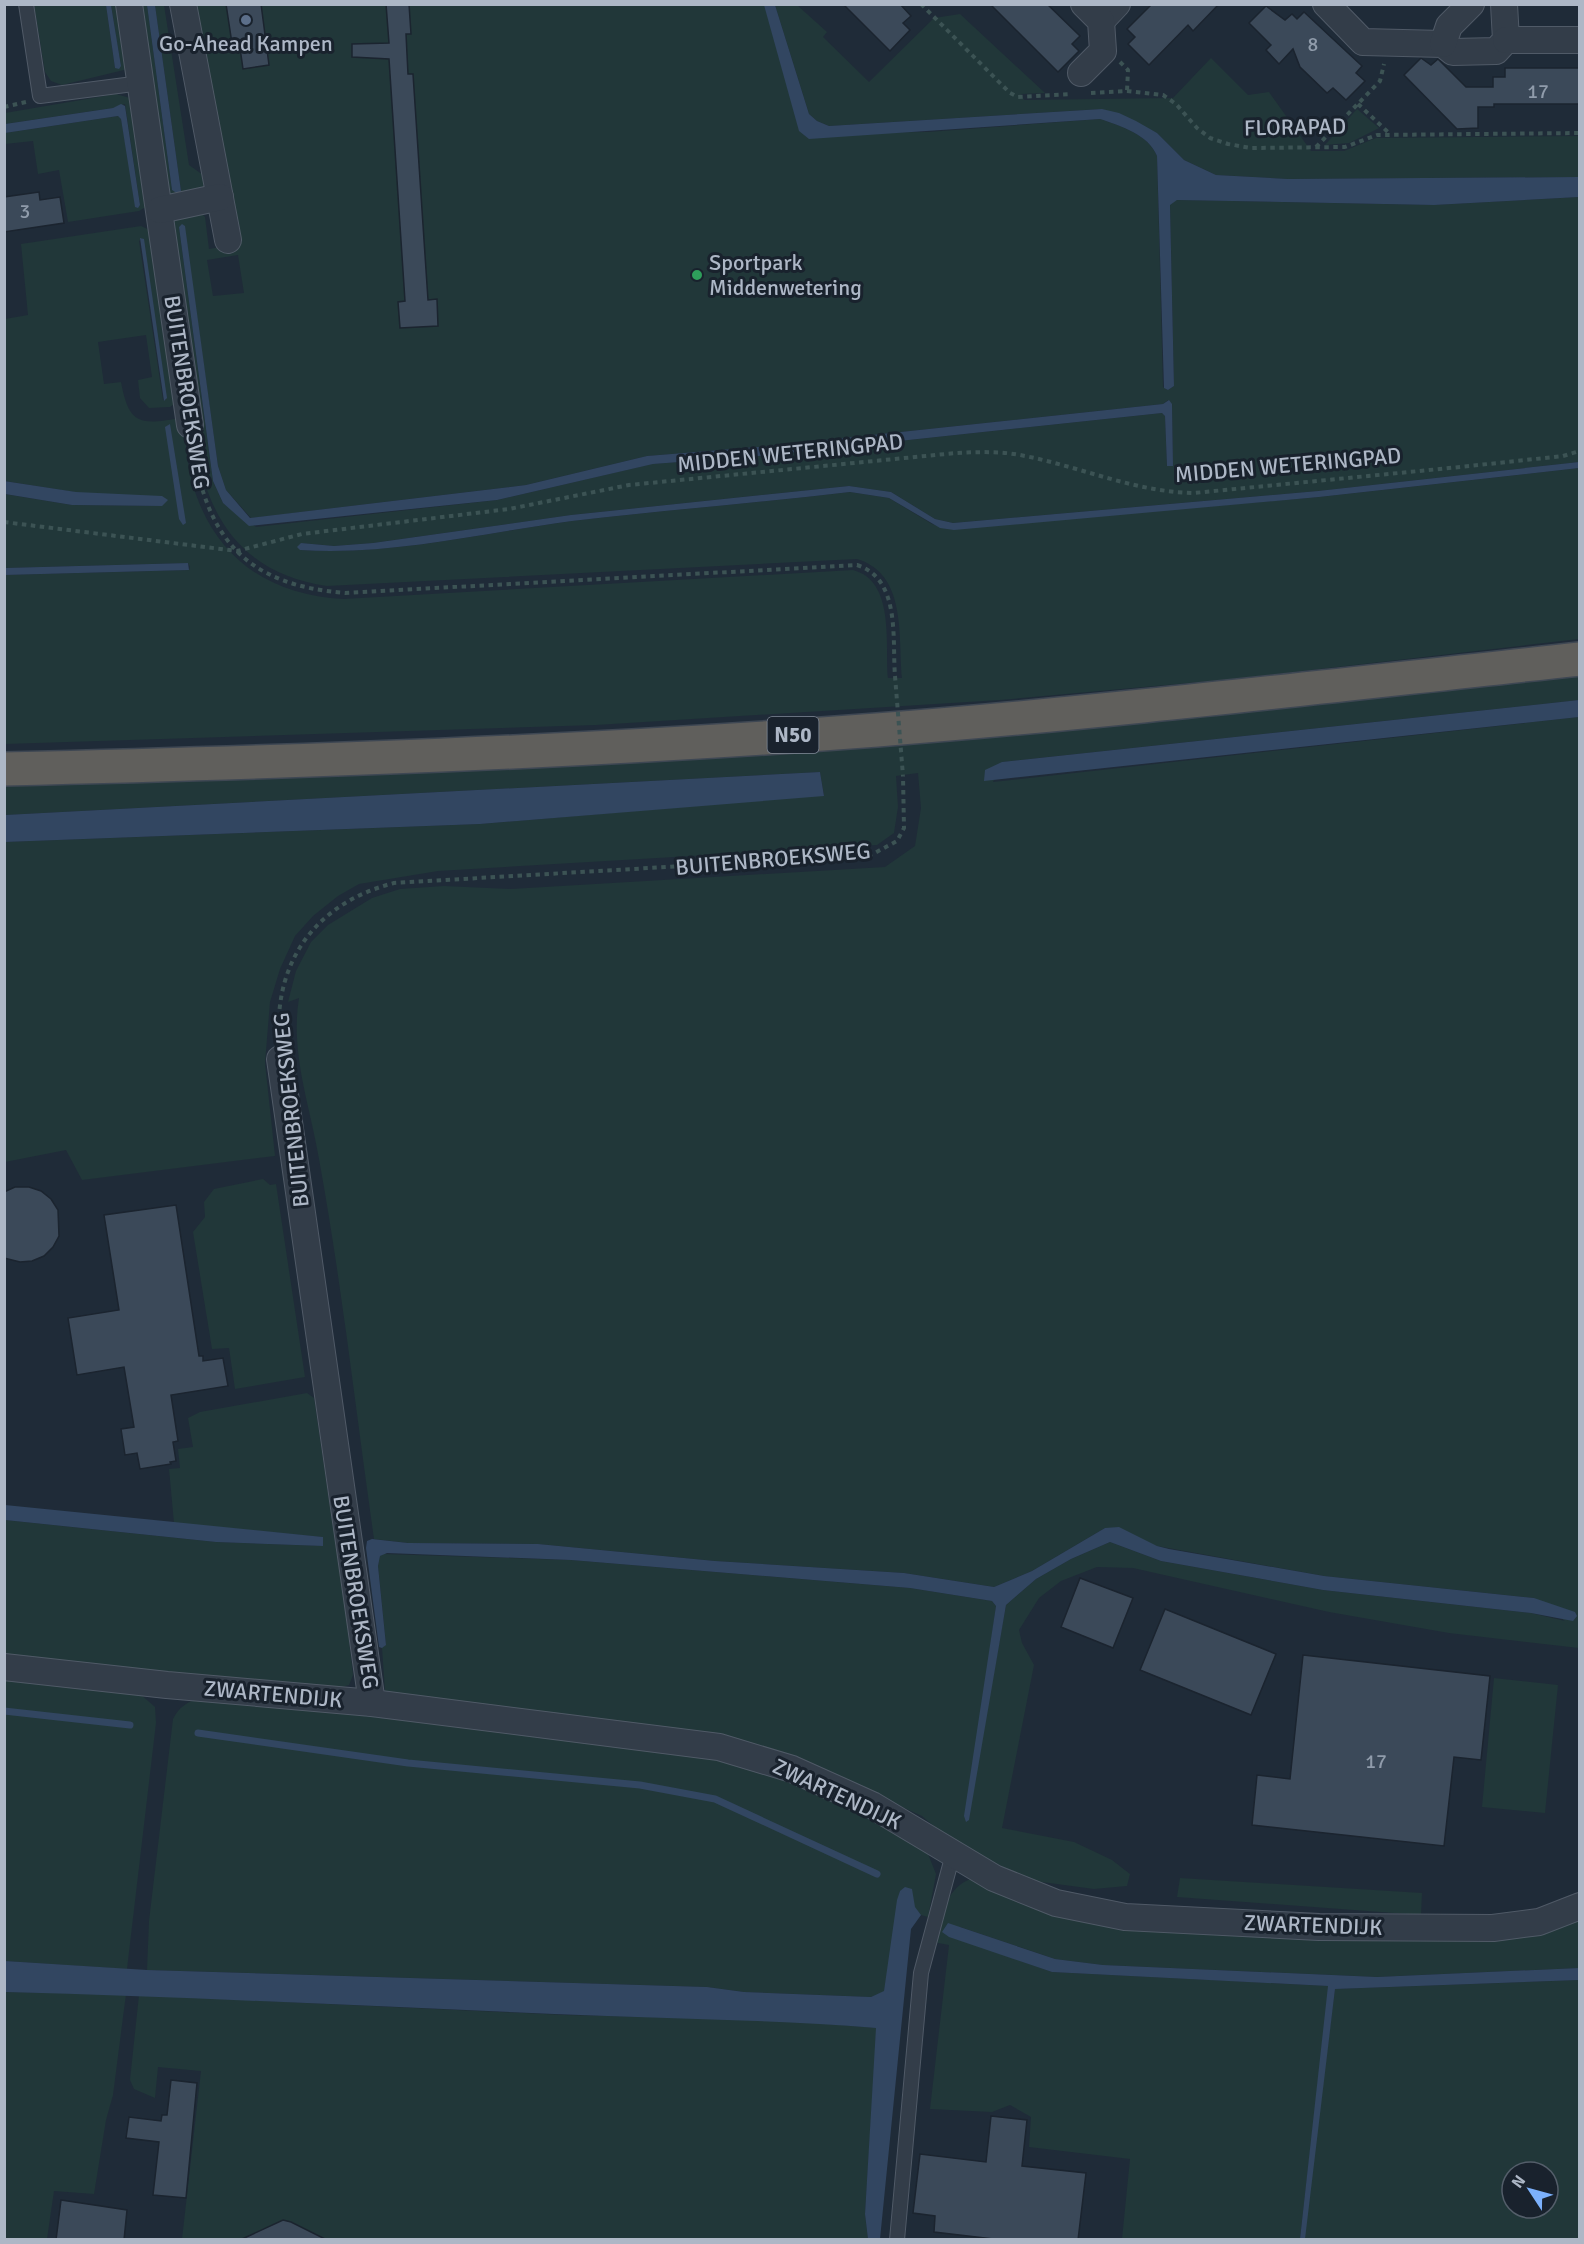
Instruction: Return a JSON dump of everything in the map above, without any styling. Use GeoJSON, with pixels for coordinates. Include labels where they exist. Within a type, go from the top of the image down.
{"type":"FeatureCollection","features":[{"type":"Feature","properties":{"kind":"highway","name":"N50"},"geometry":{"type":"LineString","coordinates":[[4,756],[244,750],[562,736],[872,716],[1167,690],[1580,646]]}},
{"type":"Feature","properties":{"kind":"highway","name":"N50"},"geometry":{"type":"LineString","coordinates":[[4,769],[258,763],[875,730],[1168,704],[1580,659]]}},
{"type":"Feature","properties":{"kind":"street","name":"BUITENBROEKSWEG"},"geometry":{"type":"LineString","coordinates":[[129,4],[190,426]]}},
{"type":"Feature","properties":{"kind":"street"},"geometry":{"type":"LineString","coordinates":[[183,4],[228,240]]}},
{"type":"Feature","properties":{"kind":"street"},"geometry":{"type":"LineString","coordinates":[[1326,4],[1362,42],[1443,44],[1453,52],[1496,51],[1506,40],[1504,4]]}},
{"type":"Feature","properties":{"kind":"street"},"geometry":{"type":"LineString","coordinates":[[1443,44],[1449,26],[1471,4]]}},
{"type":"Feature","properties":{"kind":"street"},"geometry":{"type":"LineString","coordinates":[[1081,73],[1103,51],[1101,10]]}},
{"type":"Feature","properties":{"kind":"street"},"geometry":{"type":"LineString","coordinates":[[1506,40],[1580,40]]}},
{"type":"Feature","properties":{"kind":"street"},"geometry":{"type":"LineString","coordinates":[[160,210],[220,197]]}},
{"type":"Feature","properties":{"kind":"street","name":"BUITENBROEKSWEG"},"geometry":{"type":"LineString","coordinates":[[280,1059],[372,1703]]}},
{"type":"Feature","properties":{"kind":"street","name":"ZWARTENDIJK"},"geometry":{"type":"LineString","coordinates":[[4,1667],[167,1685],[372,1703],[719,1747],[792,1769],[872,1805],[994,1878],[1056,1903],[1125,1917],[1319,1927],[1493,1928],[1539,1922],[1580,1906]]}},
{"type":"Feature","properties":{"kind":"lane"},"geometry":{"type":"LineString","coordinates":[[26,4],[40,96],[141,83]]}},
{"type":"Feature","properties":{"kind":"lane"},"geometry":{"type":"LineString","coordinates":[[897,2240],[921,1973],[953,1854]]}},
{"type":"Feature","properties":{"kind":"path","name":"FLORAPAD"},"geometry":{"type":"LineString","coordinates":[[921,4],[1010,93],[1018,97],[1127,92],[1163,94],[1176,104],[1197,128],[1210,138],[1228,144],[1251,148],[1345,147],[1377,135],[1390,134],[1580,133]]}},
{"type":"Feature","properties":{"kind":"path"},"geometry":{"type":"LineString","coordinates":[[1316,147],[1380,81],[1389,43]]}},
{"type":"Feature","properties":{"kind":"path"},"geometry":{"type":"LineString","coordinates":[[1358,104],[1390,134]]}},
{"type":"Feature","properties":{"kind":"path","name":"BUITENBROEKSWEG"},"geometry":{"type":"LineString","coordinates":[[190,426],[198,483],[206,506],[224,538],[256,568],[303,588],[345,593],[857,565],[874,573],[887,593],[903,776],[904,828],[897,841],[871,855],[394,883],[369,890],[344,902],[321,920],[296,953],[279,1000],[280,1059]]}},
{"type":"Feature","properties":{"kind":"path","name":"MIDDEN WETERINGPAD"},"geometry":{"type":"LineString","coordinates":[[4,522],[237,551],[302,534],[509,509],[629,485],[956,453],[992,452],[1018,455],[1150,490],[1194,493],[1472,466],[1580,451]]}},
{"type":"Feature","properties":{"kind":"green space"},"geometry":{"type":"Polygon","coordinates":[[[34,5],[106,5],[115,68],[121,66],[111,5],[124,5],[128,69],[62,85],[51,81],[45,72],[34,5]]]}},
{"type":"Feature","properties":{"kind":"green space"},"geometry":{"type":"Polygon","coordinates":[[[135,5],[147,5],[172,190],[180,193],[181,191],[155,5],[164,5],[189,165],[203,175],[204,188],[169,199],[135,5]]]}},
{"type":"Feature","properties":{"kind":"green space"},"geometry":{"type":"Polygon","coordinates":[[[190,5],[770,5],[808,133],[928,132],[1100,119],[1117,125],[1148,142],[1157,156],[1163,387],[1168,390],[1174,386],[1170,204],[1177,200],[1434,205],[1579,197],[1579,462],[1318,491],[953,523],[935,519],[891,492],[849,486],[571,515],[373,543],[334,546],[301,543],[300,550],[334,551],[403,547],[572,521],[850,492],[889,498],[932,524],[947,529],[1319,497],[1579,468],[1579,639],[1233,679],[1000,700],[596,725],[5,744],[5,575],[189,570],[190,567],[188,563],[5,568],[4,494],[72,505],[162,506],[5,481],[5,319],[28,315],[21,244],[141,226],[156,233],[180,400],[170,407],[149,408],[140,398],[138,380],[152,377],[146,335],[98,342],[104,384],[121,382],[128,407],[138,419],[155,421],[180,418],[183,422],[192,482],[201,508],[214,531],[229,550],[247,567],[267,580],[316,596],[343,599],[853,570],[866,576],[876,587],[882,600],[887,631],[888,678],[902,678],[897,608],[892,592],[885,578],[873,567],[857,559],[327,586],[303,581],[263,563],[246,551],[220,518],[202,474],[166,221],[201,213],[205,217],[209,249],[238,244],[190,5]],[[184,225],[179,227],[213,481],[223,503],[256,527],[497,500],[652,464],[759,456],[1162,413],[1165,416],[1167,466],[1173,466],[1172,404],[1168,400],[1163,404],[769,446],[647,456],[526,485],[251,518],[226,490],[218,466],[184,225]],[[142,238],[139,241],[163,400],[166,400],[142,238]],[[238,255],[207,260],[213,296],[244,293],[238,255]]]}},
{"type":"Feature","properties":{"kind":"green space"},"geometry":{"type":"Polygon","coordinates":[[[775,5],[797,5],[827,32],[823,37],[869,82],[934,18],[960,14],[1045,93],[1021,94],[1024,100],[1173,98],[1211,58],[1248,95],[1269,92],[1311,151],[1344,151],[1376,138],[1579,136],[1579,177],[1288,179],[1216,175],[1184,160],[1157,133],[1102,109],[829,126],[817,121],[809,114],[775,5]]]}},
{"type":"Feature","properties":{"kind":"green space"},"geometry":{"type":"Polygon","coordinates":[[[116,94],[130,98],[149,205],[139,211],[68,222],[59,170],[38,174],[33,141],[5,144],[5,133],[118,116],[121,119],[137,208],[140,205],[125,104],[113,108],[5,124],[5,113],[116,94]]]}},
{"type":"Feature","properties":{"kind":"green space"},"geometry":{"type":"Polygon","coordinates":[[[1357,109],[1379,128],[1349,143],[1325,145],[1357,109]]]}},
{"type":"Feature","properties":{"kind":"green space"},"geometry":{"type":"Polygon","coordinates":[[[1579,673],[1579,700],[1002,762],[993,782],[1579,717],[1579,1648],[1449,1633],[1329,1612],[1133,1568],[1097,1567],[1061,1581],[1039,1598],[1019,1630],[1022,1643],[1034,1665],[1002,1828],[1074,1842],[1112,1860],[1130,1874],[1127,1886],[1094,1889],[1027,1880],[958,1847],[922,1816],[849,1783],[415,1704],[385,1691],[382,1648],[386,1644],[378,1566],[380,1556],[383,1554],[571,1560],[910,1588],[992,1601],[996,1606],[967,1822],[1006,1605],[1036,1579],[1071,1559],[1110,1542],[1161,1561],[1323,1590],[1531,1613],[1565,1621],[1534,1598],[1324,1576],[1157,1546],[1105,1528],[1032,1571],[994,1587],[904,1573],[715,1561],[538,1544],[408,1543],[374,1539],[335,1254],[299,1059],[297,1019],[299,998],[288,1002],[296,971],[311,942],[328,925],[372,898],[400,889],[444,886],[511,889],[885,867],[915,846],[921,808],[918,773],[896,776],[898,807],[894,833],[877,845],[438,871],[359,884],[338,896],[313,916],[295,936],[280,969],[270,1002],[265,1063],[275,1156],[82,1180],[66,1150],[5,1162],[4,842],[480,824],[824,795],[820,772],[5,815],[5,774],[1579,673]]]}},
{"type":"Feature","properties":{"kind":"green space"},"geometry":{"type":"Polygon","coordinates":[[[263,1179],[270,1185],[276,1184],[305,1377],[235,1389],[229,1348],[212,1349],[193,1232],[205,1217],[204,1202],[214,1189],[263,1179]]]}},
{"type":"Feature","properties":{"kind":"green space"},"geometry":{"type":"Polygon","coordinates":[[[307,1393],[314,1398],[347,1622],[353,1675],[349,1685],[324,1692],[5,1657],[5,1520],[216,1542],[323,1546],[322,1537],[174,1523],[169,1469],[180,1468],[178,1449],[193,1447],[188,1418],[200,1412],[307,1393]]]}},
{"type":"Feature","properties":{"kind":"green space"},"geometry":{"type":"Polygon","coordinates":[[[4,1676],[140,1694],[155,1707],[156,1723],[127,1969],[5,1961],[4,1676]]]}},
{"type":"Feature","properties":{"kind":"green space"},"geometry":{"type":"Polygon","coordinates":[[[1494,1678],[1558,1685],[1545,1813],[1482,1807],[1494,1678]]]}},
{"type":"Feature","properties":{"kind":"green space"},"geometry":{"type":"Polygon","coordinates":[[[201,1698],[729,1756],[826,1792],[926,1849],[936,1874],[928,1917],[921,1915],[900,1891],[884,1992],[871,1997],[744,1992],[707,1987],[147,1970],[149,1921],[173,1719],[184,1705],[201,1698]]]}},
{"type":"Feature","properties":{"kind":"green space"},"geometry":{"type":"Polygon","coordinates":[[[977,1877],[1249,1932],[1579,1913],[1579,1968],[1377,1977],[1103,1965],[1055,1959],[960,1927],[945,1934],[1052,1972],[1329,1986],[1300,2239],[1122,2239],[1130,2159],[1029,2147],[1031,2117],[1010,2105],[992,2112],[930,2109],[949,1945],[933,1942],[943,1911],[952,1894],[958,1886],[977,1877]]]}},
{"type":"Feature","properties":{"kind":"green space"},"geometry":{"type":"Polygon","coordinates":[[[1180,1878],[1422,1893],[1421,1915],[1177,1897],[1180,1878]]]}},
{"type":"Feature","properties":{"kind":"green space"},"geometry":{"type":"Polygon","coordinates":[[[1579,1980],[1579,2239],[1303,2240],[1335,1989],[1579,1980]]]}},
{"type":"Feature","properties":{"kind":"green space"},"geometry":{"type":"Polygon","coordinates":[[[4,1992],[126,1994],[113,2095],[106,2120],[94,2194],[54,2191],[47,2239],[5,2239],[4,1992]]]}},
{"type":"Feature","properties":{"kind":"green space"},"geometry":{"type":"Polygon","coordinates":[[[139,1995],[565,2015],[780,2020],[877,2028],[865,2214],[868,2239],[182,2239],[201,2071],[158,2067],[155,2098],[134,2089],[130,2080],[139,1995]]]}},
{"type":"Feature","properties":{"kind":"water"},"geometry":{"type":"Polygon","coordinates":[[[106,5],[111,5],[121,66],[119,69],[115,68],[106,5]]]}},
{"type":"Feature","properties":{"kind":"water"},"geometry":{"type":"Polygon","coordinates":[[[147,5],[155,5],[181,191],[178,194],[172,190],[147,5]]]}},
{"type":"Feature","properties":{"kind":"water"},"geometry":{"type":"Polygon","coordinates":[[[764,5],[775,5],[809,114],[817,121],[829,126],[1102,109],[1119,113],[1157,133],[1184,160],[1216,175],[1288,179],[1579,177],[1579,197],[1434,205],[1177,200],[1170,205],[1174,386],[1168,390],[1164,388],[1157,156],[1148,142],[1133,132],[1100,119],[809,139],[799,131],[764,5]]]}},
{"type":"Feature","properties":{"kind":"water"},"geometry":{"type":"Polygon","coordinates":[[[121,104],[125,106],[140,205],[138,208],[135,207],[121,119],[118,116],[5,133],[5,124],[113,108],[121,104]]]}},
{"type":"Feature","properties":{"kind":"water"},"geometry":{"type":"Polygon","coordinates":[[[182,224],[185,226],[218,466],[226,490],[250,518],[526,485],[647,456],[769,446],[1163,404],[1169,400],[1172,404],[1173,466],[1167,466],[1165,416],[1162,413],[759,456],[653,464],[497,500],[249,526],[223,503],[213,481],[179,227],[182,224]]]}},
{"type":"Feature","properties":{"kind":"water"},"geometry":{"type":"Polygon","coordinates":[[[140,238],[144,239],[167,398],[164,401],[140,238]]]}},
{"type":"Feature","properties":{"kind":"water"},"geometry":{"type":"Polygon","coordinates":[[[170,424],[186,523],[183,525],[179,519],[165,427],[170,424]]]}},
{"type":"Feature","properties":{"kind":"water"},"geometry":{"type":"Polygon","coordinates":[[[1579,462],[1579,468],[1319,497],[954,530],[940,528],[889,498],[850,492],[572,521],[402,547],[334,551],[300,550],[297,547],[301,543],[334,546],[373,543],[571,515],[849,486],[891,492],[935,519],[953,523],[1318,491],[1579,462]]]}},
{"type":"Feature","properties":{"kind":"water"},"geometry":{"type":"Polygon","coordinates":[[[4,481],[76,492],[162,496],[168,500],[162,506],[72,505],[5,494],[4,481]]]}},
{"type":"Feature","properties":{"kind":"water"},"geometry":{"type":"Polygon","coordinates":[[[188,563],[189,570],[5,575],[5,568],[188,563]]]}},
{"type":"Feature","properties":{"kind":"water"},"geometry":{"type":"Polygon","coordinates":[[[1579,700],[1579,717],[984,781],[985,770],[1002,762],[1579,700]]]}},
{"type":"Feature","properties":{"kind":"water"},"geometry":{"type":"Polygon","coordinates":[[[820,772],[824,796],[480,824],[5,842],[5,815],[820,772]]]}},
{"type":"Feature","properties":{"kind":"water"},"geometry":{"type":"Polygon","coordinates":[[[5,1505],[323,1537],[323,1546],[216,1542],[5,1520],[5,1505]]]}},
{"type":"Feature","properties":{"kind":"water"},"geometry":{"type":"Polygon","coordinates":[[[1119,1527],[1157,1546],[1169,1549],[1324,1576],[1534,1598],[1575,1612],[1577,1616],[1573,1621],[1531,1613],[1323,1590],[1161,1561],[1110,1542],[1071,1559],[1036,1579],[1006,1605],[969,1820],[966,1822],[964,1816],[996,1606],[992,1601],[910,1588],[571,1560],[387,1553],[380,1556],[378,1566],[386,1645],[382,1648],[379,1647],[366,1548],[367,1541],[372,1539],[408,1543],[538,1544],[715,1561],[904,1573],[994,1587],[1032,1571],[1105,1528],[1119,1527]]]}},
{"type":"Feature","properties":{"kind":"water"},"geometry":{"type":"Polygon","coordinates":[[[905,1887],[912,1889],[915,1907],[921,1915],[911,1929],[880,2239],[868,2239],[865,2214],[876,2028],[756,2021],[5,1992],[5,1961],[147,1970],[707,1987],[744,1992],[871,1997],[884,1991],[897,1900],[900,1891],[905,1887]]]}},
{"type":"Feature","properties":{"kind":"water"},"geometry":{"type":"Polygon","coordinates":[[[948,1923],[1055,1959],[1103,1965],[1377,1977],[1579,1968],[1579,1980],[1335,1989],[1305,2239],[1300,2239],[1328,1986],[1052,1972],[949,1937],[942,1932],[948,1923]]]}},
{"type":"Feature","properties":{"kind":"building"},"geometry":{"type":"Polygon","coordinates":[[[226,4],[261,4],[269,65],[243,69],[240,48],[233,50],[226,4]]]}},
{"type":"Feature","properties":{"kind":"building"},"geometry":{"type":"Polygon","coordinates":[[[386,4],[409,4],[411,34],[406,34],[408,74],[413,74],[428,300],[437,299],[438,326],[400,328],[398,302],[405,301],[389,59],[352,57],[352,44],[389,43],[386,4]]]}},
{"type":"Feature","properties":{"kind":"building"},"geometry":{"type":"Polygon","coordinates":[[[843,4],[900,4],[911,16],[903,23],[910,30],[890,51],[843,4]]]}},
{"type":"Feature","properties":{"kind":"building"},"geometry":{"type":"Polygon","coordinates":[[[990,4],[1047,4],[1080,36],[1072,44],[1079,51],[1058,72],[990,4]]]}},
{"type":"Feature","properties":{"kind":"building"},"geometry":{"type":"Polygon","coordinates":[[[1152,4],[1219,4],[1193,31],[1188,25],[1149,65],[1128,44],[1135,37],[1127,29],[1152,4]]]}},
{"type":"Feature","properties":{"kind":"building"},"geometry":{"type":"Polygon","coordinates":[[[1266,6],[1285,20],[1292,14],[1297,19],[1304,12],[1362,66],[1356,73],[1365,81],[1346,100],[1333,88],[1327,93],[1300,67],[1293,49],[1279,64],[1266,50],[1271,45],[1249,23],[1266,6]]]}},
{"type":"Feature","properties":{"kind":"building"},"geometry":{"type":"Polygon","coordinates":[[[1421,58],[1431,65],[1438,59],[1466,87],[1493,87],[1493,77],[1505,77],[1505,68],[1580,68],[1580,104],[1494,104],[1494,107],[1478,107],[1478,128],[1457,129],[1404,75],[1421,58]]]}},
{"type":"Feature","properties":{"kind":"building"},"geometry":{"type":"Polygon","coordinates":[[[39,192],[40,200],[60,197],[64,223],[4,232],[4,197],[39,192]]]}},
{"type":"Feature","properties":{"kind":"building"},"geometry":{"type":"Polygon","coordinates":[[[15,1187],[29,1187],[41,1191],[51,1199],[58,1210],[59,1236],[44,1256],[32,1261],[20,1262],[4,1258],[4,1192],[15,1187]]]}},
{"type":"Feature","properties":{"kind":"building"},"geometry":{"type":"Polygon","coordinates":[[[176,1205],[199,1356],[203,1356],[203,1361],[223,1358],[228,1386],[171,1395],[178,1441],[173,1442],[176,1461],[170,1462],[171,1464],[140,1469],[137,1453],[125,1455],[121,1429],[134,1427],[124,1367],[77,1375],[68,1318],[119,1310],[104,1215],[176,1205]]]}},
{"type":"Feature","properties":{"kind":"building"},"geometry":{"type":"Polygon","coordinates":[[[1080,1578],[1133,1598],[1113,1648],[1061,1627],[1080,1578]]]}},
{"type":"Feature","properties":{"kind":"building"},"geometry":{"type":"Polygon","coordinates":[[[1165,1609],[1276,1654],[1251,1715],[1140,1670],[1165,1609]]]}},
{"type":"Feature","properties":{"kind":"building"},"geometry":{"type":"Polygon","coordinates":[[[1303,1655],[1490,1676],[1481,1760],[1454,1757],[1444,1846],[1252,1825],[1257,1775],[1290,1779],[1303,1655]]]}},
{"type":"Feature","properties":{"kind":"building"},"geometry":{"type":"Polygon","coordinates":[[[171,2080],[197,2083],[186,2198],[153,2195],[159,2142],[126,2138],[129,2117],[161,2121],[162,2115],[167,2115],[171,2080]]]}},
{"type":"Feature","properties":{"kind":"building"},"geometry":{"type":"Polygon","coordinates":[[[991,2116],[1027,2120],[1022,2166],[1086,2173],[1078,2240],[1002,2240],[934,2232],[935,2216],[913,2213],[920,2154],[986,2162],[991,2116]]]}},
{"type":"Feature","properties":{"kind":"building"},"geometry":{"type":"Polygon","coordinates":[[[61,2200],[127,2210],[124,2240],[56,2240],[61,2200]]]}},
{"type":"Feature","properties":{"kind":"building"},"geometry":{"type":"Polygon","coordinates":[[[283,2220],[291,2222],[327,2240],[240,2240],[283,2220]]]}},
{"type":"Feature","properties":{"kind":"waterway"},"geometry":{"type":"LineString","coordinates":[[4,1711],[130,1725]]}},
{"type":"Feature","properties":{"kind":"waterway"},"geometry":{"type":"LineString","coordinates":[[198,1733],[408,1763],[640,1785],[715,1799],[877,1874]]}},
{"type":"Feature","properties":{"kind":"place","name":"Go-Ahead Kampen"},"geometry":{"type":"Point","coordinates":[246,20]}},
{"type":"Feature","properties":{"kind":"place","name":"Sportpark Middenwetering"},"geometry":{"type":"Point","coordinates":[697,275]}}]}
